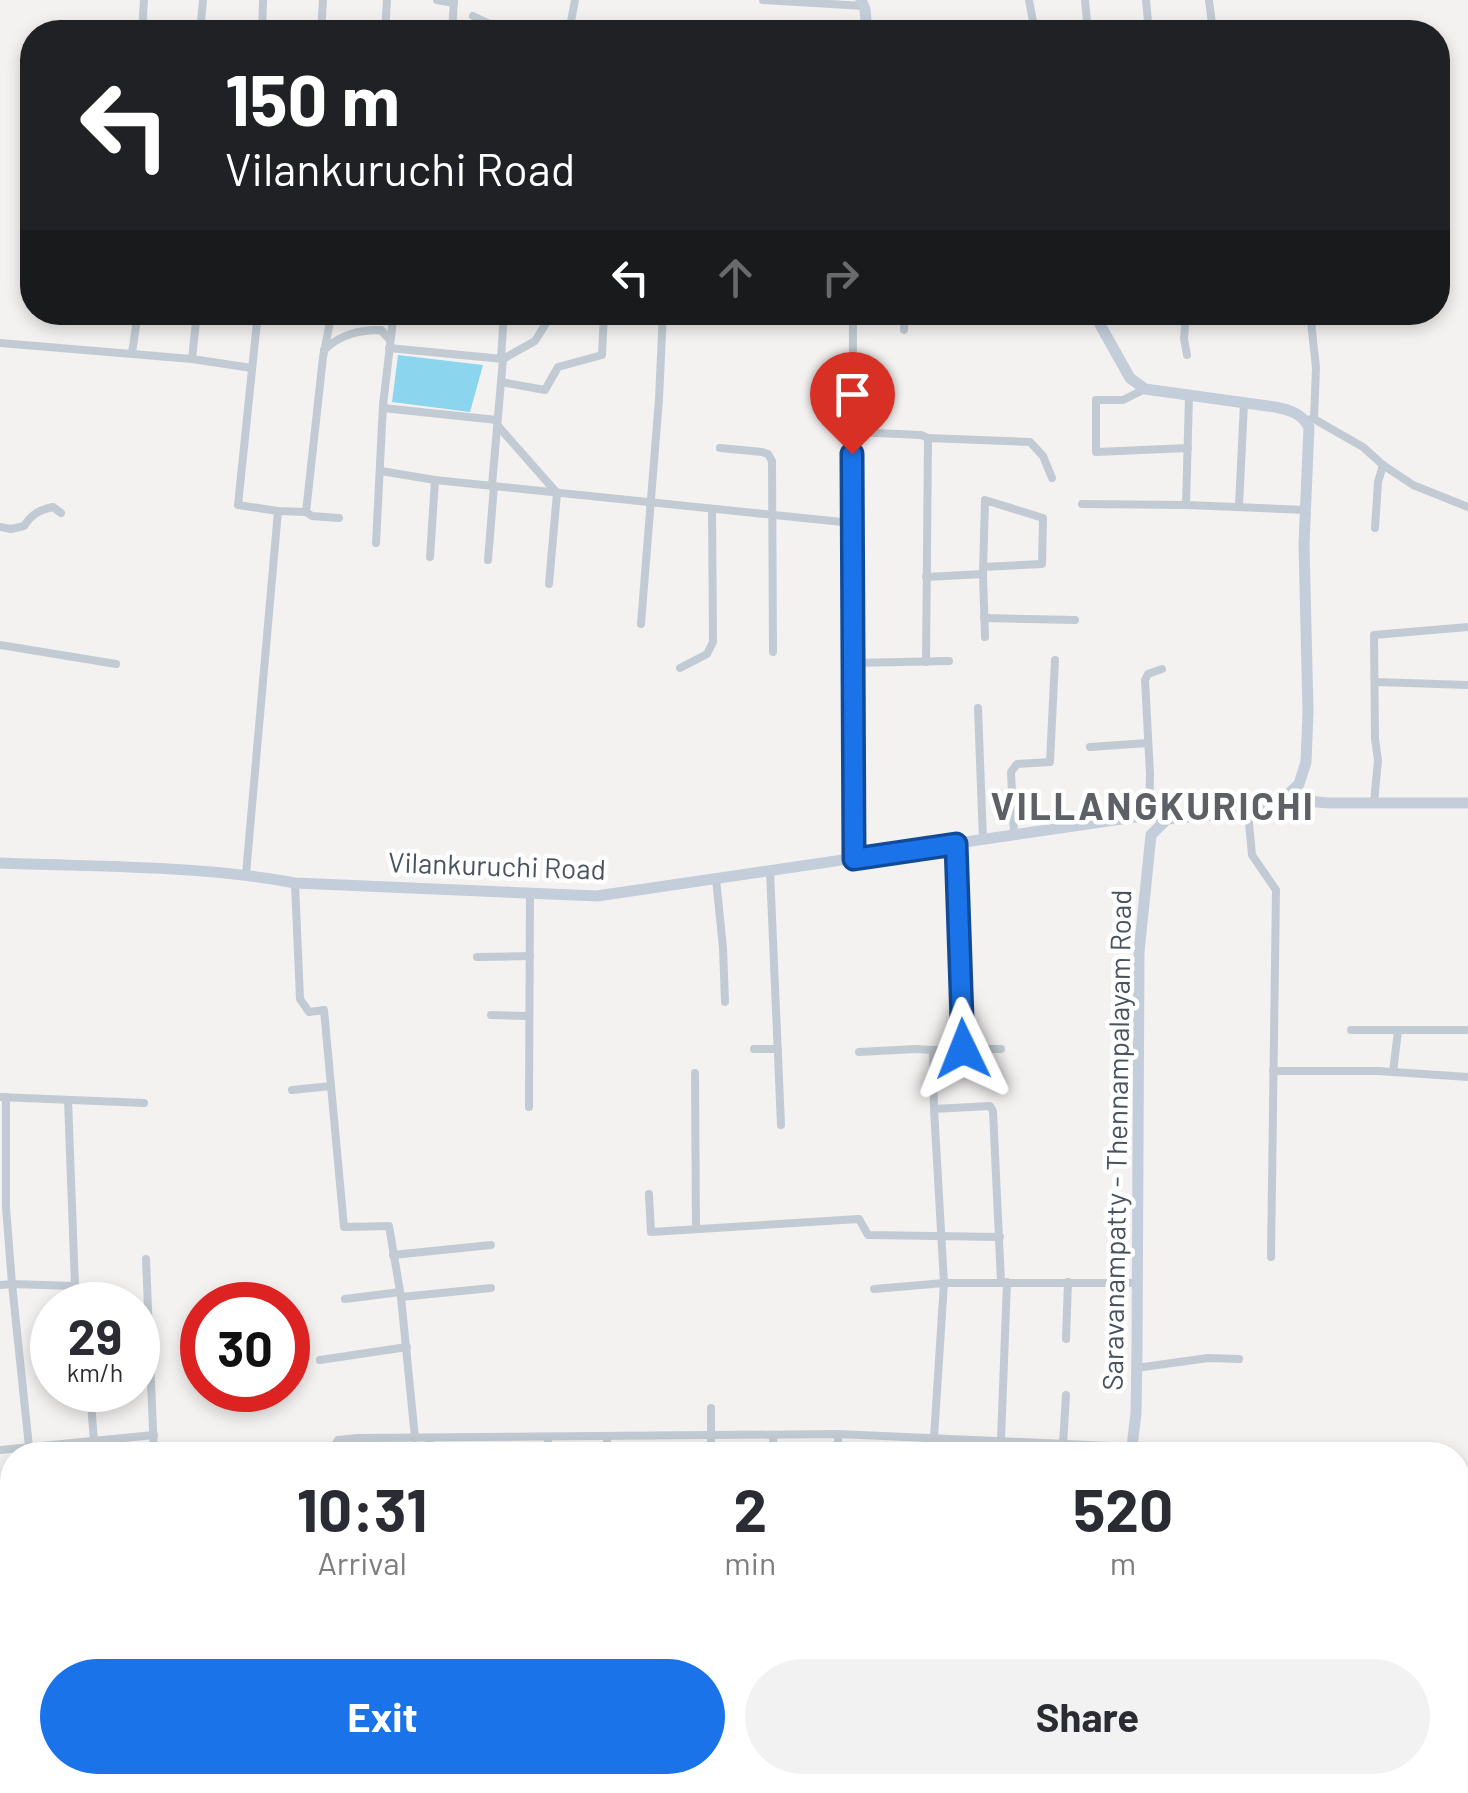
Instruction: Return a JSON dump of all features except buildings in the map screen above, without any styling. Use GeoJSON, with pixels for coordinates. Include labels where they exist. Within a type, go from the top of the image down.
{"type":"FeatureCollection","features":[{"type":"Feature","properties":{"kind":"main road"},"geometry":{"type":"LineString","coordinates":[[1100,325],[1130,378],[1145,389],[1293,411],[1309,420],[1305,510],[1306,762],[1299,784],[1283,799],[1257,810],[1168,819]]}},
{"type":"Feature","properties":{"kind":"main road"},"geometry":{"type":"LineString","coordinates":[[1283,799],[1329,803],[1468,803]]}},
{"type":"Feature","properties":{"kind":"main road","name":"Vilankuruchi Road"},"geometry":{"type":"LineString","coordinates":[[0,863],[206,870],[295,883],[596,896],[1149,816],[1168,819]]}},
{"type":"Feature","properties":{"kind":"main road","name":"Saravanampatty - Thennampalayam Road"},"geometry":{"type":"LineString","coordinates":[[1133,1442],[1139,952],[1151,835],[1168,819]]}},
{"type":"Feature","properties":{"kind":"street"},"geometry":{"type":"LineString","coordinates":[[437,0],[454,1]]}},
{"type":"Feature","properties":{"kind":"street"},"geometry":{"type":"LineString","coordinates":[[762,0],[863,3]]}},
{"type":"Feature","properties":{"kind":"street"},"geometry":{"type":"LineString","coordinates":[[473,16],[481,20]]}},
{"type":"Feature","properties":{"kind":"street"},"geometry":{"type":"LineString","coordinates":[[132,354],[136,325]]}},
{"type":"Feature","properties":{"kind":"street"},"geometry":{"type":"LineString","coordinates":[[192,359],[196,325]]}},
{"type":"Feature","properties":{"kind":"street"},"geometry":{"type":"LineString","coordinates":[[257,325],[237,502],[240,506],[278,512],[339,518]]}},
{"type":"Feature","properties":{"kind":"street"},"geometry":{"type":"LineString","coordinates":[[306,512],[329,325]]}},
{"type":"Feature","properties":{"kind":"street"},"geometry":{"type":"LineString","coordinates":[[376,543],[383,408],[392,325]]}},
{"type":"Feature","properties":{"kind":"street"},"geometry":{"type":"LineString","coordinates":[[488,560],[503,325]]}},
{"type":"Feature","properties":{"kind":"street"},"geometry":{"type":"LineString","coordinates":[[390,344],[502,358],[535,341],[544,325]]}},
{"type":"Feature","properties":{"kind":"street"},"geometry":{"type":"LineString","coordinates":[[501,382],[545,390],[558,367],[602,355],[603,325]]}},
{"type":"Feature","properties":{"kind":"street"},"geometry":{"type":"LineString","coordinates":[[641,624],[663,325]]}},
{"type":"Feature","properties":{"kind":"street"},"geometry":{"type":"LineString","coordinates":[[853,325],[854,859]]}},
{"type":"Feature","properties":{"kind":"street"},"geometry":{"type":"LineString","coordinates":[[904,325],[904,330]]}},
{"type":"Feature","properties":{"kind":"street"},"geometry":{"type":"LineString","coordinates":[[1185,325],[1187,355]]}},
{"type":"Feature","properties":{"kind":"street"},"geometry":{"type":"LineString","coordinates":[[1311,325],[1316,368],[1309,420],[1363,447],[1413,485],[1468,507]]}},
{"type":"Feature","properties":{"kind":"street"},"geometry":{"type":"LineString","coordinates":[[324,350],[357,330],[384,331],[390,344]]}},
{"type":"Feature","properties":{"kind":"street"},"geometry":{"type":"LineString","coordinates":[[0,343],[192,359],[252,368]]}},
{"type":"Feature","properties":{"kind":"street"},"geometry":{"type":"LineString","coordinates":[[1145,389],[1124,400],[1096,400],[1096,452],[1188,448]]}},
{"type":"Feature","properties":{"kind":"street"},"geometry":{"type":"LineString","coordinates":[[1186,505],[1189,396]]}},
{"type":"Feature","properties":{"kind":"street"},"geometry":{"type":"LineString","coordinates":[[1239,506],[1244,403]]}},
{"type":"Feature","properties":{"kind":"street"},"geometry":{"type":"LineString","coordinates":[[383,408],[497,423],[556,493],[548,584]]}},
{"type":"Feature","properties":{"kind":"street"},"geometry":{"type":"LineString","coordinates":[[852,432],[1030,442],[1043,456],[1052,478]]}},
{"type":"Feature","properties":{"kind":"street"},"geometry":{"type":"LineString","coordinates":[[926,662],[928,438]]}},
{"type":"Feature","properties":{"kind":"street"},"geometry":{"type":"LineString","coordinates":[[720,448],[762,452],[770,457],[773,652]]}},
{"type":"Feature","properties":{"kind":"street"},"geometry":{"type":"LineString","coordinates":[[1375,528],[1383,464]]}},
{"type":"Feature","properties":{"kind":"street"},"geometry":{"type":"LineString","coordinates":[[381,471],[435,480],[852,523]]}},
{"type":"Feature","properties":{"kind":"street"},"geometry":{"type":"LineString","coordinates":[[430,556],[435,480]]}},
{"type":"Feature","properties":{"kind":"street"},"geometry":{"type":"LineString","coordinates":[[926,578],[983,571],[1042,564],[1043,518],[984,500],[983,571],[984,636]]}},
{"type":"Feature","properties":{"kind":"street"},"geometry":{"type":"LineString","coordinates":[[1082,504],[1305,510]]}},
{"type":"Feature","properties":{"kind":"street"},"geometry":{"type":"LineString","coordinates":[[0,528],[24,526],[32,514],[43,509],[53,507],[61,513]]}},
{"type":"Feature","properties":{"kind":"street"},"geometry":{"type":"LineString","coordinates":[[680,668],[707,654],[713,642],[712,508]]}},
{"type":"Feature","properties":{"kind":"street"},"geometry":{"type":"LineString","coordinates":[[246,874],[278,512]]}},
{"type":"Feature","properties":{"kind":"street"},"geometry":{"type":"LineString","coordinates":[[984,618],[1075,620]]}},
{"type":"Feature","properties":{"kind":"street"},"geometry":{"type":"LineString","coordinates":[[1374,803],[1378,760],[1374,635],[1468,628]]}},
{"type":"Feature","properties":{"kind":"street"},"geometry":{"type":"LineString","coordinates":[[0,645],[116,664]]}},
{"type":"Feature","properties":{"kind":"street"},"geometry":{"type":"LineString","coordinates":[[1014,835],[1010,772],[1024,764],[1050,762],[1056,660]]}},
{"type":"Feature","properties":{"kind":"street"},"geometry":{"type":"LineString","coordinates":[[852,663],[949,661]]}},
{"type":"Feature","properties":{"kind":"street"},"geometry":{"type":"LineString","coordinates":[[1149,816],[1145,680],[1148,674],[1162,669]]}},
{"type":"Feature","properties":{"kind":"street"},"geometry":{"type":"LineString","coordinates":[[1376,682],[1468,685]]}},
{"type":"Feature","properties":{"kind":"street"},"geometry":{"type":"LineString","coordinates":[[978,708],[983,840]]}},
{"type":"Feature","properties":{"kind":"street"},"geometry":{"type":"LineString","coordinates":[[1090,747],[1148,743]]}},
{"type":"Feature","properties":{"kind":"street"},"geometry":{"type":"LineString","coordinates":[[1248,812],[1252,855],[1276,890],[1270,1258]]}},
{"type":"Feature","properties":{"kind":"street"},"geometry":{"type":"LineString","coordinates":[[956,844],[963,1049]]}},
{"type":"Feature","properties":{"kind":"street"},"geometry":{"type":"LineString","coordinates":[[770,871],[781,1125]]}},
{"type":"Feature","properties":{"kind":"street"},"geometry":{"type":"LineString","coordinates":[[716,879],[725,1002]]}},
{"type":"Feature","properties":{"kind":"street"},"geometry":{"type":"LineString","coordinates":[[295,883],[300,999],[309,1012],[324,1010],[344,1227],[390,1226],[415,1438]]}},
{"type":"Feature","properties":{"kind":"street"},"geometry":{"type":"LineString","coordinates":[[529,1106],[530,894]]}},
{"type":"Feature","properties":{"kind":"street"},"geometry":{"type":"LineString","coordinates":[[477,957],[530,956]]}},
{"type":"Feature","properties":{"kind":"street"},"geometry":{"type":"LineString","coordinates":[[490,1015],[529,1016]]}},
{"type":"Feature","properties":{"kind":"street"},"geometry":{"type":"LineString","coordinates":[[1351,1030],[1468,1030]]}},
{"type":"Feature","properties":{"kind":"street"},"geometry":{"type":"LineString","coordinates":[[1394,1072],[1398,1031]]}},
{"type":"Feature","properties":{"kind":"street"},"geometry":{"type":"LineString","coordinates":[[754,1049],[778,1049]]}},
{"type":"Feature","properties":{"kind":"street"},"geometry":{"type":"LineString","coordinates":[[859,1052],[1001,1049]]}},
{"type":"Feature","properties":{"kind":"street"},"geometry":{"type":"LineString","coordinates":[[933,1050],[944,1283],[934,1437]]}},
{"type":"Feature","properties":{"kind":"street"},"geometry":{"type":"LineString","coordinates":[[1274,1071],[1468,1077]]}},
{"type":"Feature","properties":{"kind":"street"},"geometry":{"type":"LineString","coordinates":[[695,1072],[696,1230]]}},
{"type":"Feature","properties":{"kind":"street"},"geometry":{"type":"LineString","coordinates":[[292,1090],[331,1086]]}},
{"type":"Feature","properties":{"kind":"street"},"geometry":{"type":"LineString","coordinates":[[28,1442],[6,1207],[3,1097],[144,1103]]}},
{"type":"Feature","properties":{"kind":"street"},"geometry":{"type":"LineString","coordinates":[[0,1285],[75,1286],[68,1100]]}},
{"type":"Feature","properties":{"kind":"street"},"geometry":{"type":"LineString","coordinates":[[934,1109],[990,1106],[993,1112],[1004,1282],[1001,1440]]}},
{"type":"Feature","properties":{"kind":"street"},"geometry":{"type":"LineString","coordinates":[[649,1194],[651,1232],[859,1219],[868,1234],[1000,1236]]}},
{"type":"Feature","properties":{"kind":"street"},"geometry":{"type":"LineString","coordinates":[[393,1255],[490,1245]]}},
{"type":"Feature","properties":{"kind":"street"},"geometry":{"type":"LineString","coordinates":[[146,1259],[154,1442]]}},
{"type":"Feature","properties":{"kind":"street"},"geometry":{"type":"LineString","coordinates":[[1066,1338],[1068,1282]]}},
{"type":"Feature","properties":{"kind":"street"},"geometry":{"type":"LineString","coordinates":[[874,1289],[944,1283],[1136,1283]]}},
{"type":"Feature","properties":{"kind":"street"},"geometry":{"type":"LineString","coordinates":[[346,1299],[491,1288]]}},
{"type":"Feature","properties":{"kind":"street"},"geometry":{"type":"LineString","coordinates":[[320,1360],[406,1347]]}},
{"type":"Feature","properties":{"kind":"street"},"geometry":{"type":"LineString","coordinates":[[1136,1368],[1208,1358],[1239,1359]]}},
{"type":"Feature","properties":{"kind":"street"},"geometry":{"type":"LineString","coordinates":[[1063,1442],[1066,1395]]}},
{"type":"Feature","properties":{"kind":"street"},"geometry":{"type":"LineString","coordinates":[[711,1408],[711,1442]]}},
{"type":"Feature","properties":{"kind":"street"},"geometry":{"type":"LineString","coordinates":[[92,1412],[94,1442],[154,1435]]}},
{"type":"Feature","properties":{"kind":"street"},"geometry":{"type":"LineString","coordinates":[[337,1442],[838,1434],[1026,1442]]}},
{"type":"Feature","properties":{"kind":"street"},"geometry":{"type":"LineString","coordinates":[[838,1434],[838,1442]]}},
{"type":"Feature","properties":{"kind":"street"},"geometry":{"type":"LineString","coordinates":[[607,1436],[607,1442]]}},
{"type":"Feature","properties":{"kind":"street"},"geometry":{"type":"LineString","coordinates":[[773,1436],[773,1442]]}},
{"type":"Feature","properties":{"kind":"street"},"geometry":{"type":"LineString","coordinates":[[429,1438],[429,1442]]}},
{"type":"Feature","properties":{"kind":"water"},"geometry":{"type":"Polygon","coordinates":[[[398,355],[483,365],[470,412],[392,402],[398,355]]]}},
{"type":"Feature","properties":{"kind":"district","name":"VILLANGKURICHI"},"geometry":{"type":"Point","coordinates":[1153,805]}},
{"type":"Feature","properties":{"kind":"route"},"geometry":{"type":"LineString","coordinates":[[852,454],[854,859],[956,844],[963,1049]]}}]}
